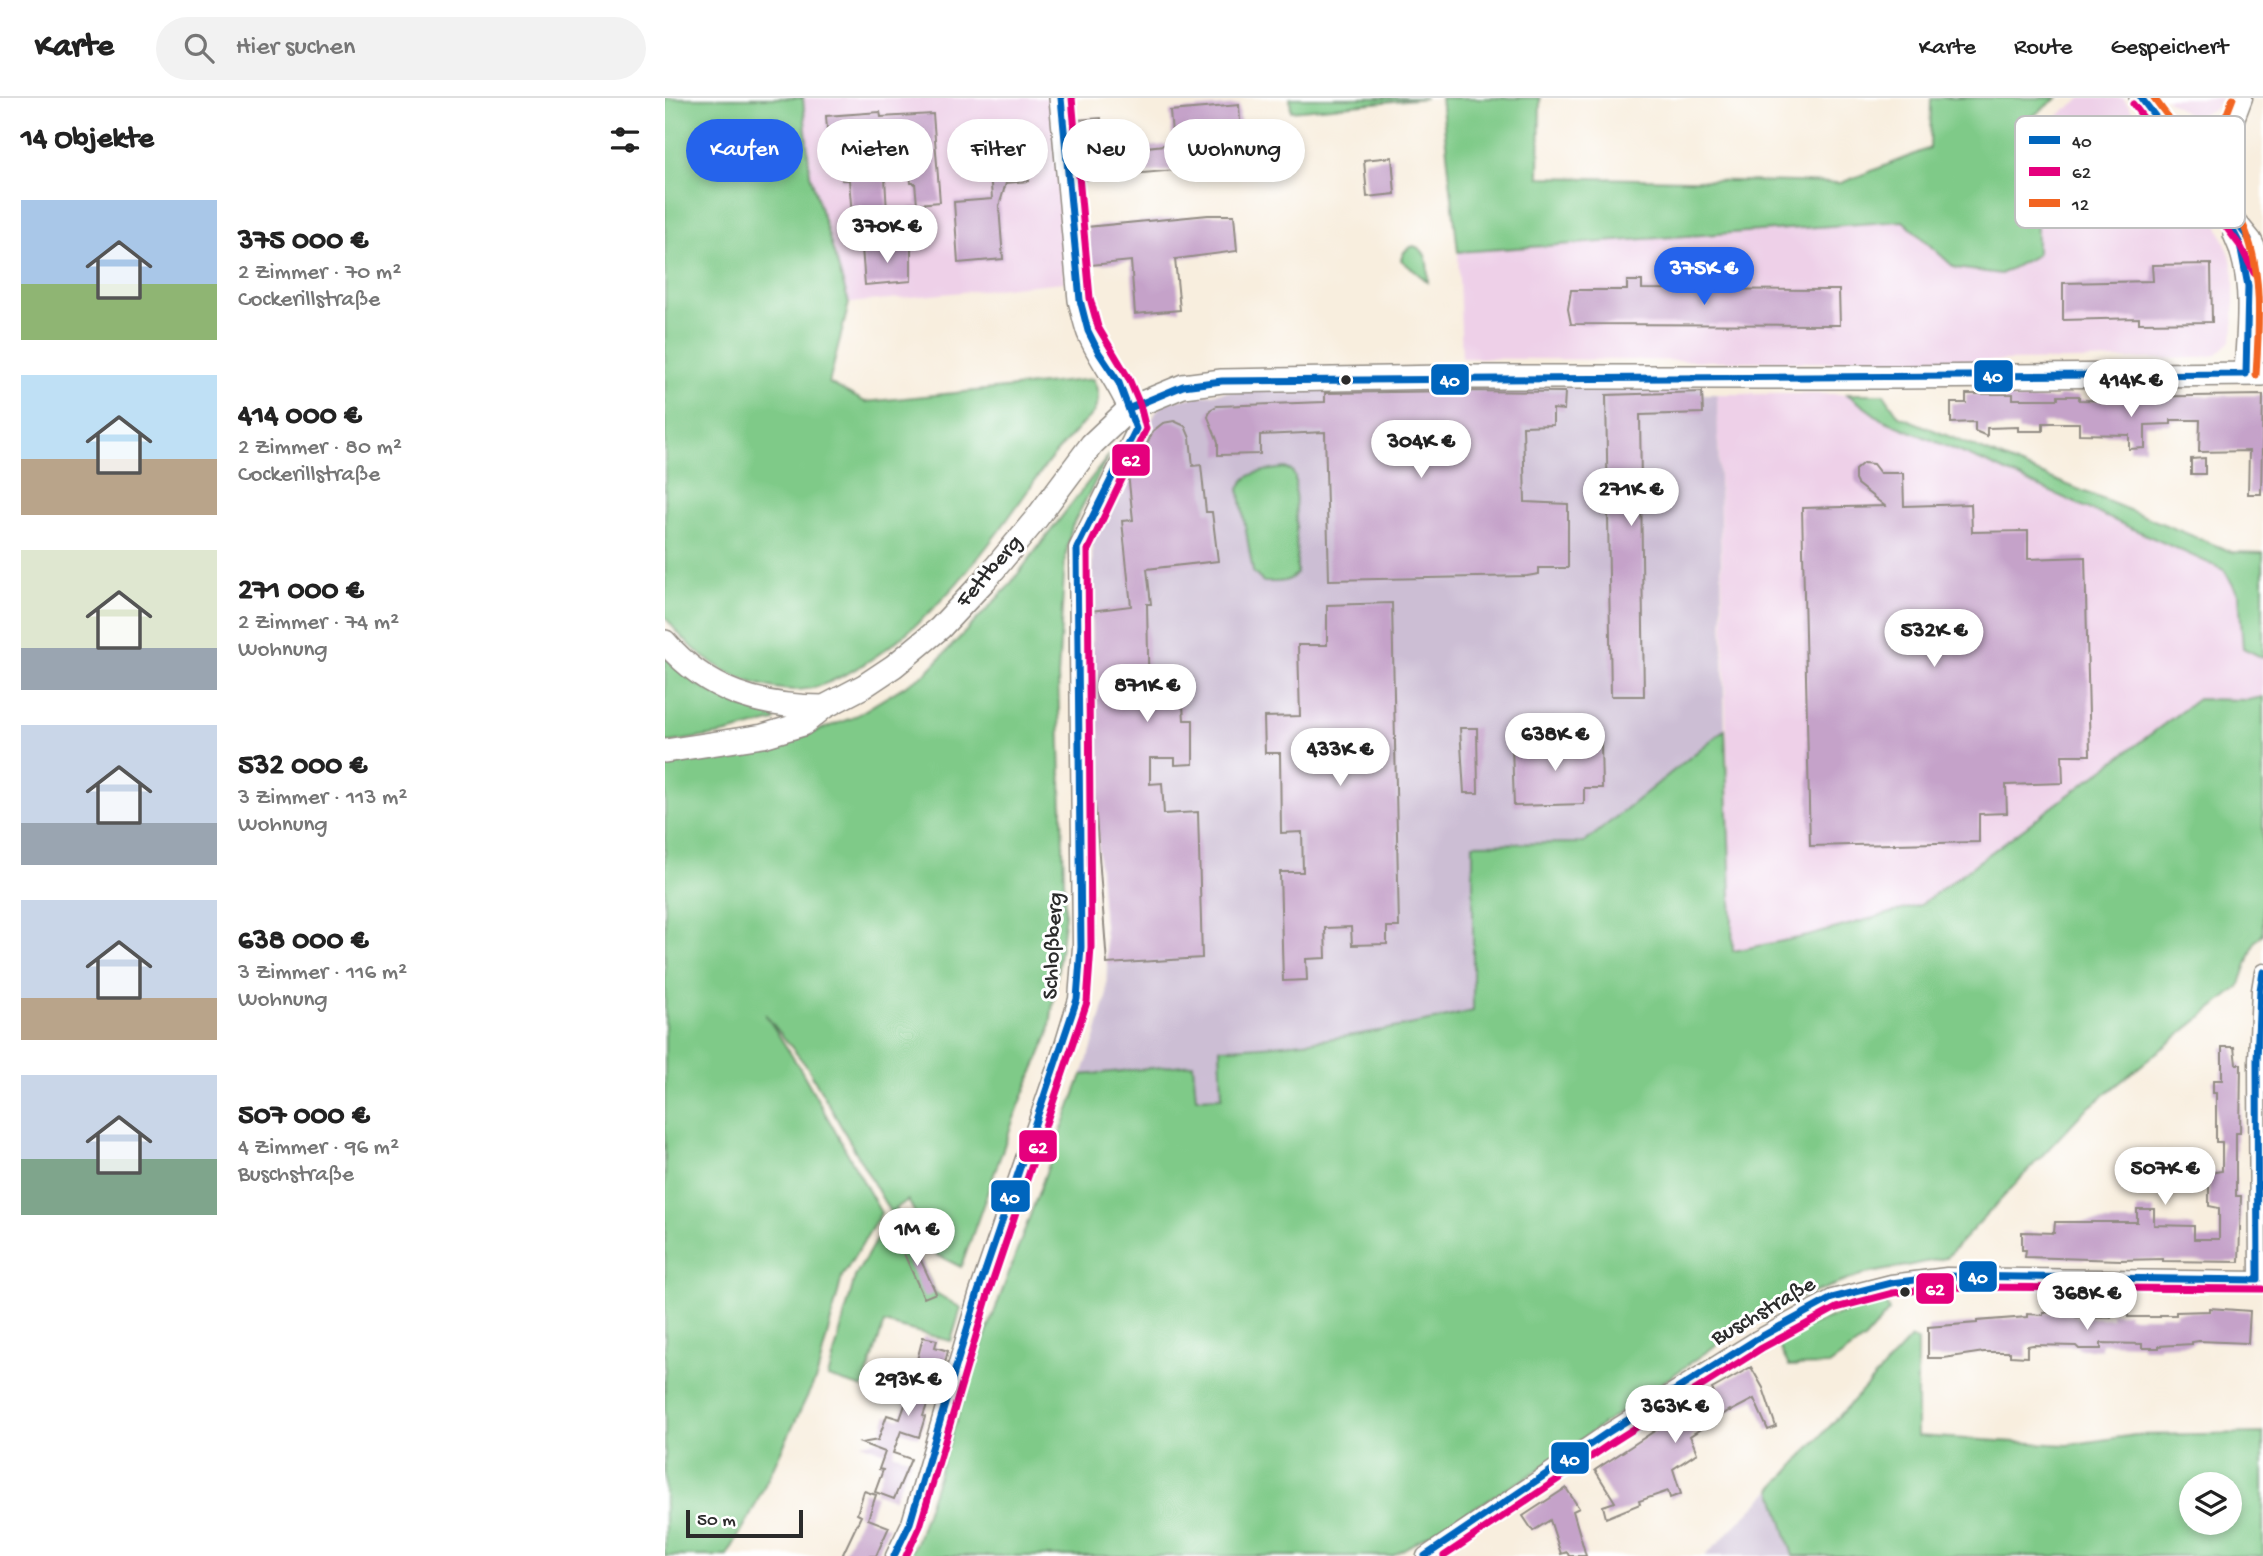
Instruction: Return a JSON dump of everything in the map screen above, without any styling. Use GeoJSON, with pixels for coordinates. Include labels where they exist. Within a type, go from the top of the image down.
{"type":"FeatureCollection","features":[{"type":"Feature","properties":{"kind":"main road"},"geometry":{"type":"LineString","coordinates":[[1061,98],[1080,300],[1088,331],[1119,383],[1130,408]]}},
{"type":"Feature","properties":{"kind":"main road"},"geometry":{"type":"LineString","coordinates":[[2141,98],[2154,116]]}},
{"type":"Feature","properties":{"kind":"main road"},"geometry":{"type":"LineString","coordinates":[[2231,228],[2239,244],[2248,286],[2254,374]]}},
{"type":"Feature","properties":{"kind":"main road"},"geometry":{"type":"LineString","coordinates":[[2239,228],[2250,241],[2263,268]]}},
{"type":"Feature","properties":{"kind":"main road","name":"Fettberg"},"geometry":{"type":"LineString","coordinates":[[665,751],[763,736],[803,724],[824,707],[884,673],[940,628],[985,580],[1036,519],[1092,444],[1130,408],[1171,389],[1222,381],[1445,377],[2254,374]]}},
{"type":"Feature","properties":{"kind":"main road"},"geometry":{"type":"LineString","coordinates":[[665,642],[701,674],[729,691],[764,703],[824,707]]}},
{"type":"Feature","properties":{"kind":"street"},"geometry":{"type":"LineString","coordinates":[[2237,116],[2243,98]]}},
{"type":"Feature","properties":{"kind":"street","name":"Schloßberg"},"geometry":{"type":"LineString","coordinates":[[894,1556],[911,1523],[978,1292],[1077,999],[1081,947],[1077,548],[1136,429],[1130,408]]}},
{"type":"Feature","properties":{"kind":"street"},"geometry":{"type":"LineString","coordinates":[[2261,1280],[2258,1022],[2263,972]]}},
{"type":"Feature","properties":{"kind":"street","name":"Buschstraße"},"geometry":{"type":"LineString","coordinates":[[1426,1556],[1607,1433],[1757,1339],[1832,1298],[1891,1283],[1947,1276],[2261,1280]]}},
{"type":"Feature","properties":{"kind":"shaded area"},"geometry":{"type":"Polygon","coordinates":[[[803,98],[1053,98],[1064,282],[849,303],[810,174],[803,98]]]}},
{"type":"Feature","properties":{"kind":"shaded area"},"geometry":{"type":"Polygon","coordinates":[[[2082,98],[2123,98],[2136,116],[2058,116],[2082,98]]]}},
{"type":"Feature","properties":{"kind":"shaded area"},"geometry":{"type":"Polygon","coordinates":[[[2165,98],[2222,98],[2215,109],[2191,116],[2165,98]]]}},
{"type":"Feature","properties":{"kind":"shaded area"},"geometry":{"type":"Polygon","coordinates":[[[1903,221],[1955,267],[2037,254],[2037,228],[2219,228],[2230,255],[2234,274],[2234,328],[2231,341],[2216,355],[2197,358],[1877,363],[1462,358],[1458,252],[1903,221]]]}},
{"type":"Feature","properties":{"kind":"shaded area"},"geometry":{"type":"Polygon","coordinates":[[[1318,386],[1702,387],[1703,394],[1717,394],[1725,729],[1584,843],[1474,844],[1474,1011],[1389,1031],[1257,1047],[1220,1048],[1222,1097],[1196,1099],[1192,1064],[1082,1075],[1106,999],[1107,965],[1094,788],[1092,542],[1142,443],[1139,441],[1158,409],[1167,402],[1223,392],[1318,386]]]}},
{"type":"Feature","properties":{"kind":"shaded area"},"geometry":{"type":"Polygon","coordinates":[[[1717,394],[1847,394],[1881,419],[1989,464],[2224,570],[2239,595],[2243,648],[2263,658],[2263,697],[2248,700],[2198,699],[1920,905],[1808,936],[1733,952],[1717,394]]]}},
{"type":"Feature","properties":{"kind":"shaded area"},"geometry":{"type":"Polygon","coordinates":[[[1772,1489],[1793,1556],[1705,1556],[1772,1489]]]}},
{"type":"Feature","properties":{"kind":"green space"},"geometry":{"type":"Polygon","coordinates":[[[665,98],[803,98],[810,174],[849,303],[829,383],[865,402],[1093,379],[1097,390],[1097,405],[1093,413],[1043,469],[980,555],[934,608],[880,653],[830,682],[802,690],[759,685],[748,681],[724,670],[702,655],[665,617],[665,98]]]}},
{"type":"Feature","properties":{"kind":"green space"},"geometry":{"type":"Polygon","coordinates":[[[1290,98],[1426,98],[1291,111],[1290,98]]]}},
{"type":"Feature","properties":{"kind":"green space"},"geometry":{"type":"Polygon","coordinates":[[[1441,98],[1540,98],[1539,177],[1841,183],[1930,148],[1931,98],[2057,98],[2033,116],[2015,116],[2015,228],[2037,228],[2037,255],[2001,274],[1955,268],[1903,221],[1458,252],[1441,98]]]}},
{"type":"Feature","properties":{"kind":"green space"},"geometry":{"type":"Polygon","coordinates":[[[1414,246],[1425,256],[1428,282],[1401,260],[1405,251],[1414,246]]]}},
{"type":"Feature","properties":{"kind":"green space"},"geometry":{"type":"Polygon","coordinates":[[[1847,394],[1884,394],[1899,416],[2232,552],[2263,553],[2263,658],[2243,648],[2239,595],[2224,570],[1989,464],[1881,419],[1847,394]]]}},
{"type":"Feature","properties":{"kind":"green space"},"geometry":{"type":"Polygon","coordinates":[[[1109,455],[1072,526],[1065,558],[1058,676],[1065,915],[1049,1033],[1014,1118],[961,1267],[937,1255],[908,1200],[895,1209],[936,1293],[961,1308],[951,1341],[884,1323],[863,1388],[828,1377],[855,1277],[893,1210],[890,1212],[808,1068],[765,1014],[801,1070],[881,1213],[842,1277],[817,1376],[750,1516],[727,1556],[665,1556],[665,765],[767,749],[852,718],[926,673],[1007,588],[1109,455]]]}},
{"type":"Feature","properties":{"kind":"green space"},"geometry":{"type":"Polygon","coordinates":[[[1285,468],[1292,471],[1295,477],[1297,572],[1287,580],[1263,582],[1253,572],[1239,489],[1246,478],[1252,475],[1285,468]]]}},
{"type":"Feature","properties":{"kind":"green space"},"geometry":{"type":"Polygon","coordinates":[[[665,657],[690,679],[715,695],[775,716],[775,721],[723,734],[665,743],[665,657]]]}},
{"type":"Feature","properties":{"kind":"green space"},"geometry":{"type":"Polygon","coordinates":[[[2263,697],[2263,934],[2255,941],[2239,987],[2083,1112],[1946,1258],[1861,1275],[1765,1311],[1529,1476],[1392,1556],[909,1556],[917,1540],[974,1367],[1082,1075],[1193,1064],[1196,1098],[1222,1097],[1220,1048],[1347,1036],[1473,1011],[1473,844],[1584,843],[1725,729],[1733,951],[1808,936],[1920,905],[2198,699],[2248,700],[2263,697]]]}},
{"type":"Feature","properties":{"kind":"green space"},"geometry":{"type":"Polygon","coordinates":[[[1883,1298],[1889,1311],[1865,1339],[1829,1365],[1789,1366],[1775,1339],[1883,1298]]]}},
{"type":"Feature","properties":{"kind":"green space"},"geometry":{"type":"Polygon","coordinates":[[[1911,1338],[1917,1341],[1917,1436],[2067,1445],[2135,1435],[2263,1433],[2263,1556],[1793,1556],[1772,1489],[1911,1338]]]}},
{"type":"Feature","properties":{"kind":"building"},"geometry":{"type":"Polygon","coordinates":[[[1239,105],[1240,119],[1171,119],[1170,111],[1239,105]]]}},
{"type":"Feature","properties":{"kind":"building"},"geometry":{"type":"Polygon","coordinates":[[[880,112],[881,117],[933,114],[940,202],[917,204],[915,183],[911,182],[933,182],[933,119],[826,119],[826,116],[880,112]]]}},
{"type":"Feature","properties":{"kind":"building"},"geometry":{"type":"Polygon","coordinates":[[[1164,145],[1164,171],[1150,172],[1150,147],[1164,145]]]}},
{"type":"Feature","properties":{"kind":"building"},"geometry":{"type":"Polygon","coordinates":[[[1392,157],[1395,194],[1367,197],[1364,160],[1392,157]]]}},
{"type":"Feature","properties":{"kind":"building"},"geometry":{"type":"Polygon","coordinates":[[[849,182],[885,182],[887,212],[852,215],[849,182]]]}},
{"type":"Feature","properties":{"kind":"building"},"geometry":{"type":"Polygon","coordinates":[[[991,182],[1018,182],[1006,183],[999,206],[1003,259],[958,263],[954,202],[992,199],[991,182]]]}},
{"type":"Feature","properties":{"kind":"building"},"geometry":{"type":"Polygon","coordinates":[[[923,207],[922,239],[908,239],[909,208],[923,207]]]}},
{"type":"Feature","properties":{"kind":"building"},"geometry":{"type":"Polygon","coordinates":[[[1208,215],[1234,215],[1237,251],[1175,259],[1180,310],[1135,314],[1131,261],[1091,265],[1087,227],[1208,215]]]}},
{"type":"Feature","properties":{"kind":"building"},"geometry":{"type":"Polygon","coordinates":[[[911,245],[911,281],[865,285],[862,248],[911,245]]]}},
{"type":"Feature","properties":{"kind":"building"},"geometry":{"type":"Polygon","coordinates":[[[2211,264],[2212,322],[2139,323],[2139,318],[2063,320],[2063,283],[2153,281],[2152,265],[2211,264]]]}},
{"type":"Feature","properties":{"kind":"building"},"geometry":{"type":"Polygon","coordinates":[[[1627,281],[1642,281],[1642,289],[1839,290],[1840,325],[1571,324],[1568,309],[1571,290],[1627,290],[1627,281]]]}},
{"type":"Feature","properties":{"kind":"building"},"geometry":{"type":"Polygon","coordinates":[[[1565,392],[1564,410],[1553,409],[1553,425],[1523,426],[1525,502],[1568,504],[1568,568],[1539,568],[1539,574],[1527,576],[1329,580],[1325,432],[1260,435],[1260,454],[1218,455],[1218,442],[1208,417],[1210,410],[1217,406],[1325,402],[1325,393],[1565,392]]]}},
{"type":"Feature","properties":{"kind":"building"},"geometry":{"type":"Polygon","coordinates":[[[1702,392],[1703,413],[1640,415],[1644,696],[1611,696],[1606,395],[1702,392]]]}},
{"type":"Feature","properties":{"kind":"building"},"geometry":{"type":"Polygon","coordinates":[[[1966,394],[2013,394],[2013,399],[2079,396],[2079,400],[2122,401],[2122,397],[2263,395],[2261,494],[2248,494],[2249,451],[2199,452],[2200,420],[2171,420],[2171,424],[2145,425],[2145,448],[2129,449],[2129,435],[2079,434],[2079,423],[2043,423],[2043,431],[2018,431],[2018,427],[1987,428],[1987,436],[1975,431],[1975,422],[1951,423],[1951,403],[1966,403],[1966,394]]]}},
{"type":"Feature","properties":{"kind":"building"},"geometry":{"type":"Polygon","coordinates":[[[1174,421],[1185,426],[1190,438],[1193,466],[1201,465],[1206,512],[1212,512],[1218,561],[1147,569],[1151,604],[1147,604],[1149,705],[1183,705],[1184,720],[1193,720],[1193,764],[1175,765],[1175,758],[1150,758],[1150,784],[1162,783],[1164,814],[1198,812],[1202,958],[1107,964],[1094,788],[1091,611],[1131,606],[1122,521],[1133,520],[1128,473],[1141,472],[1142,454],[1153,431],[1163,423],[1174,421]]]}},
{"type":"Feature","properties":{"kind":"building"},"geometry":{"type":"Polygon","coordinates":[[[2205,458],[2205,474],[2191,474],[2191,459],[2205,458]]]}},
{"type":"Feature","properties":{"kind":"building"},"geometry":{"type":"Polygon","coordinates":[[[1863,463],[1873,464],[1880,473],[1903,473],[1904,506],[1971,504],[1972,532],[2028,531],[2028,559],[2085,557],[2090,755],[2062,755],[2063,783],[2006,785],[2007,813],[1979,814],[1979,842],[1810,846],[1802,508],[1885,506],[1857,484],[1855,470],[1863,463]]]}},
{"type":"Feature","properties":{"kind":"building"},"geometry":{"type":"Polygon","coordinates":[[[1392,603],[1399,927],[1387,927],[1387,944],[1352,945],[1351,927],[1325,928],[1326,958],[1306,959],[1307,980],[1283,981],[1280,872],[1303,872],[1302,832],[1281,833],[1280,753],[1265,753],[1264,717],[1300,716],[1298,645],[1327,645],[1327,605],[1392,603]]]}},
{"type":"Feature","properties":{"kind":"building"},"geometry":{"type":"Polygon","coordinates":[[[1460,728],[1477,728],[1478,793],[1464,793],[1460,728]]]}},
{"type":"Feature","properties":{"kind":"building"},"geometry":{"type":"Polygon","coordinates":[[[1601,743],[1602,788],[1584,788],[1584,804],[1514,806],[1512,745],[1601,743]]]}},
{"type":"Feature","properties":{"kind":"building"},"geometry":{"type":"Polygon","coordinates":[[[2222,1047],[2234,1047],[2236,1064],[2241,1064],[2240,1133],[2236,1133],[2236,1196],[2241,1196],[2239,1262],[2025,1257],[2026,1250],[2022,1250],[2022,1232],[2054,1233],[2055,1222],[2137,1222],[2137,1209],[2154,1209],[2154,1225],[2194,1226],[2194,1239],[2219,1239],[2219,1208],[2209,1206],[2209,1173],[2222,1171],[2222,1142],[2216,1142],[2216,1093],[2213,1093],[2213,1080],[2222,1080],[2222,1047]]]}},
{"type":"Feature","properties":{"kind":"building"},"geometry":{"type":"Polygon","coordinates":[[[910,1237],[936,1293],[924,1298],[899,1243],[910,1237]]]}},
{"type":"Feature","properties":{"kind":"building"},"geometry":{"type":"Polygon","coordinates":[[[2209,1308],[2250,1311],[2248,1343],[2199,1341],[2192,1344],[2142,1348],[2142,1344],[2101,1343],[2101,1349],[2033,1345],[2027,1346],[2027,1357],[2010,1356],[2010,1352],[1984,1352],[1928,1358],[1928,1327],[2027,1317],[2027,1314],[2043,1315],[2043,1312],[2076,1317],[2111,1318],[2111,1313],[2128,1313],[2128,1317],[2160,1317],[2176,1315],[2176,1312],[2209,1311],[2209,1308]]]}},
{"type":"Feature","properties":{"kind":"building"},"geometry":{"type":"Polygon","coordinates":[[[923,1337],[937,1340],[935,1347],[948,1351],[942,1375],[938,1374],[923,1416],[925,1417],[919,1437],[901,1431],[893,1453],[911,1459],[894,1499],[875,1492],[883,1470],[879,1469],[885,1452],[861,1443],[878,1440],[887,1415],[900,1419],[918,1368],[915,1368],[923,1337]]]}},
{"type":"Feature","properties":{"kind":"building"},"geometry":{"type":"Polygon","coordinates":[[[1751,1367],[1763,1388],[1776,1427],[1768,1430],[1754,1399],[1730,1410],[1690,1436],[1697,1453],[1673,1469],[1681,1494],[1670,1498],[1668,1491],[1639,1501],[1640,1504],[1606,1518],[1603,1506],[1615,1502],[1595,1470],[1714,1392],[1712,1389],[1751,1367]]]}},
{"type":"Feature","properties":{"kind":"building"},"geometry":{"type":"Polygon","coordinates":[[[1566,1488],[1579,1508],[1573,1511],[1586,1556],[1569,1556],[1567,1552],[1561,1554],[1550,1520],[1533,1531],[1523,1516],[1566,1488]]]}},
{"type":"Feature","properties":{"kind":"building"},"geometry":{"type":"Polygon","coordinates":[[[864,1491],[876,1495],[868,1519],[889,1527],[876,1556],[842,1556],[861,1516],[857,1514],[864,1491]]]}},
{"type":"Feature","properties":{"kind":"transit line","name":"40"},"geometry":{"type":"LineString","coordinates":[[894,1556],[910,1523],[978,1292],[1077,999],[1081,947],[1077,548],[1136,429],[1119,383],[1088,331],[1080,300],[1061,98]]}},
{"type":"Feature","properties":{"kind":"transit line","name":"62"},"geometry":{"type":"LineString","coordinates":[[906,1556],[920,1526],[988,1295],[1087,1002],[1091,947],[1088,550],[1146,429],[1129,379],[1098,327],[1090,298],[1072,98]]}},
{"type":"Feature","properties":{"kind":"transit line","name":"40"},"geometry":{"type":"LineString","coordinates":[[2141,98],[2155,116]]}},
{"type":"Feature","properties":{"kind":"transit line","name":"12"},"geometry":{"type":"LineString","coordinates":[[2154,98],[2167,116]]}},
{"type":"Feature","properties":{"kind":"transit line","name":"12"},"geometry":{"type":"LineString","coordinates":[[2226,116],[2233,98]]}},
{"type":"Feature","properties":{"kind":"transit line","name":"62"},"geometry":{"type":"LineString","coordinates":[[2133,104],[2142,116]]}},
{"type":"Feature","properties":{"kind":"transit line","name":"62"},"geometry":{"type":"LineString","coordinates":[[2227,228],[2241,247],[2254,273]]}},
{"type":"Feature","properties":{"kind":"transit line","name":"40"},"geometry":{"type":"LineString","coordinates":[[1130,408],[1183,386],[1222,381],[2246,374],[2248,286],[2240,244],[2232,228]]}},
{"type":"Feature","properties":{"kind":"transit line","name":"40"},"geometry":{"type":"LineString","coordinates":[[2241,228],[2249,239]]}},
{"type":"Feature","properties":{"kind":"transit line","name":"12"},"geometry":{"type":"LineString","coordinates":[[2244,228],[2251,246],[2257,282],[2256,375]]}},
{"type":"Feature","properties":{"kind":"transit line","name":"40"},"geometry":{"type":"LineString","coordinates":[[2258,1280],[2257,1060],[2263,972]]}},
{"type":"Feature","properties":{"kind":"transit line","name":"40"},"geometry":{"type":"LineString","coordinates":[[1425,1556],[1607,1433],[1757,1339],[1832,1298],[1891,1283],[1947,1276],[2258,1280]]}},
{"type":"Feature","properties":{"kind":"transit line","name":"62"},"geometry":{"type":"LineString","coordinates":[[1444,1556],[1613,1442],[1762,1348],[1836,1308],[1893,1293],[1948,1287],[2263,1289]]}}]}
